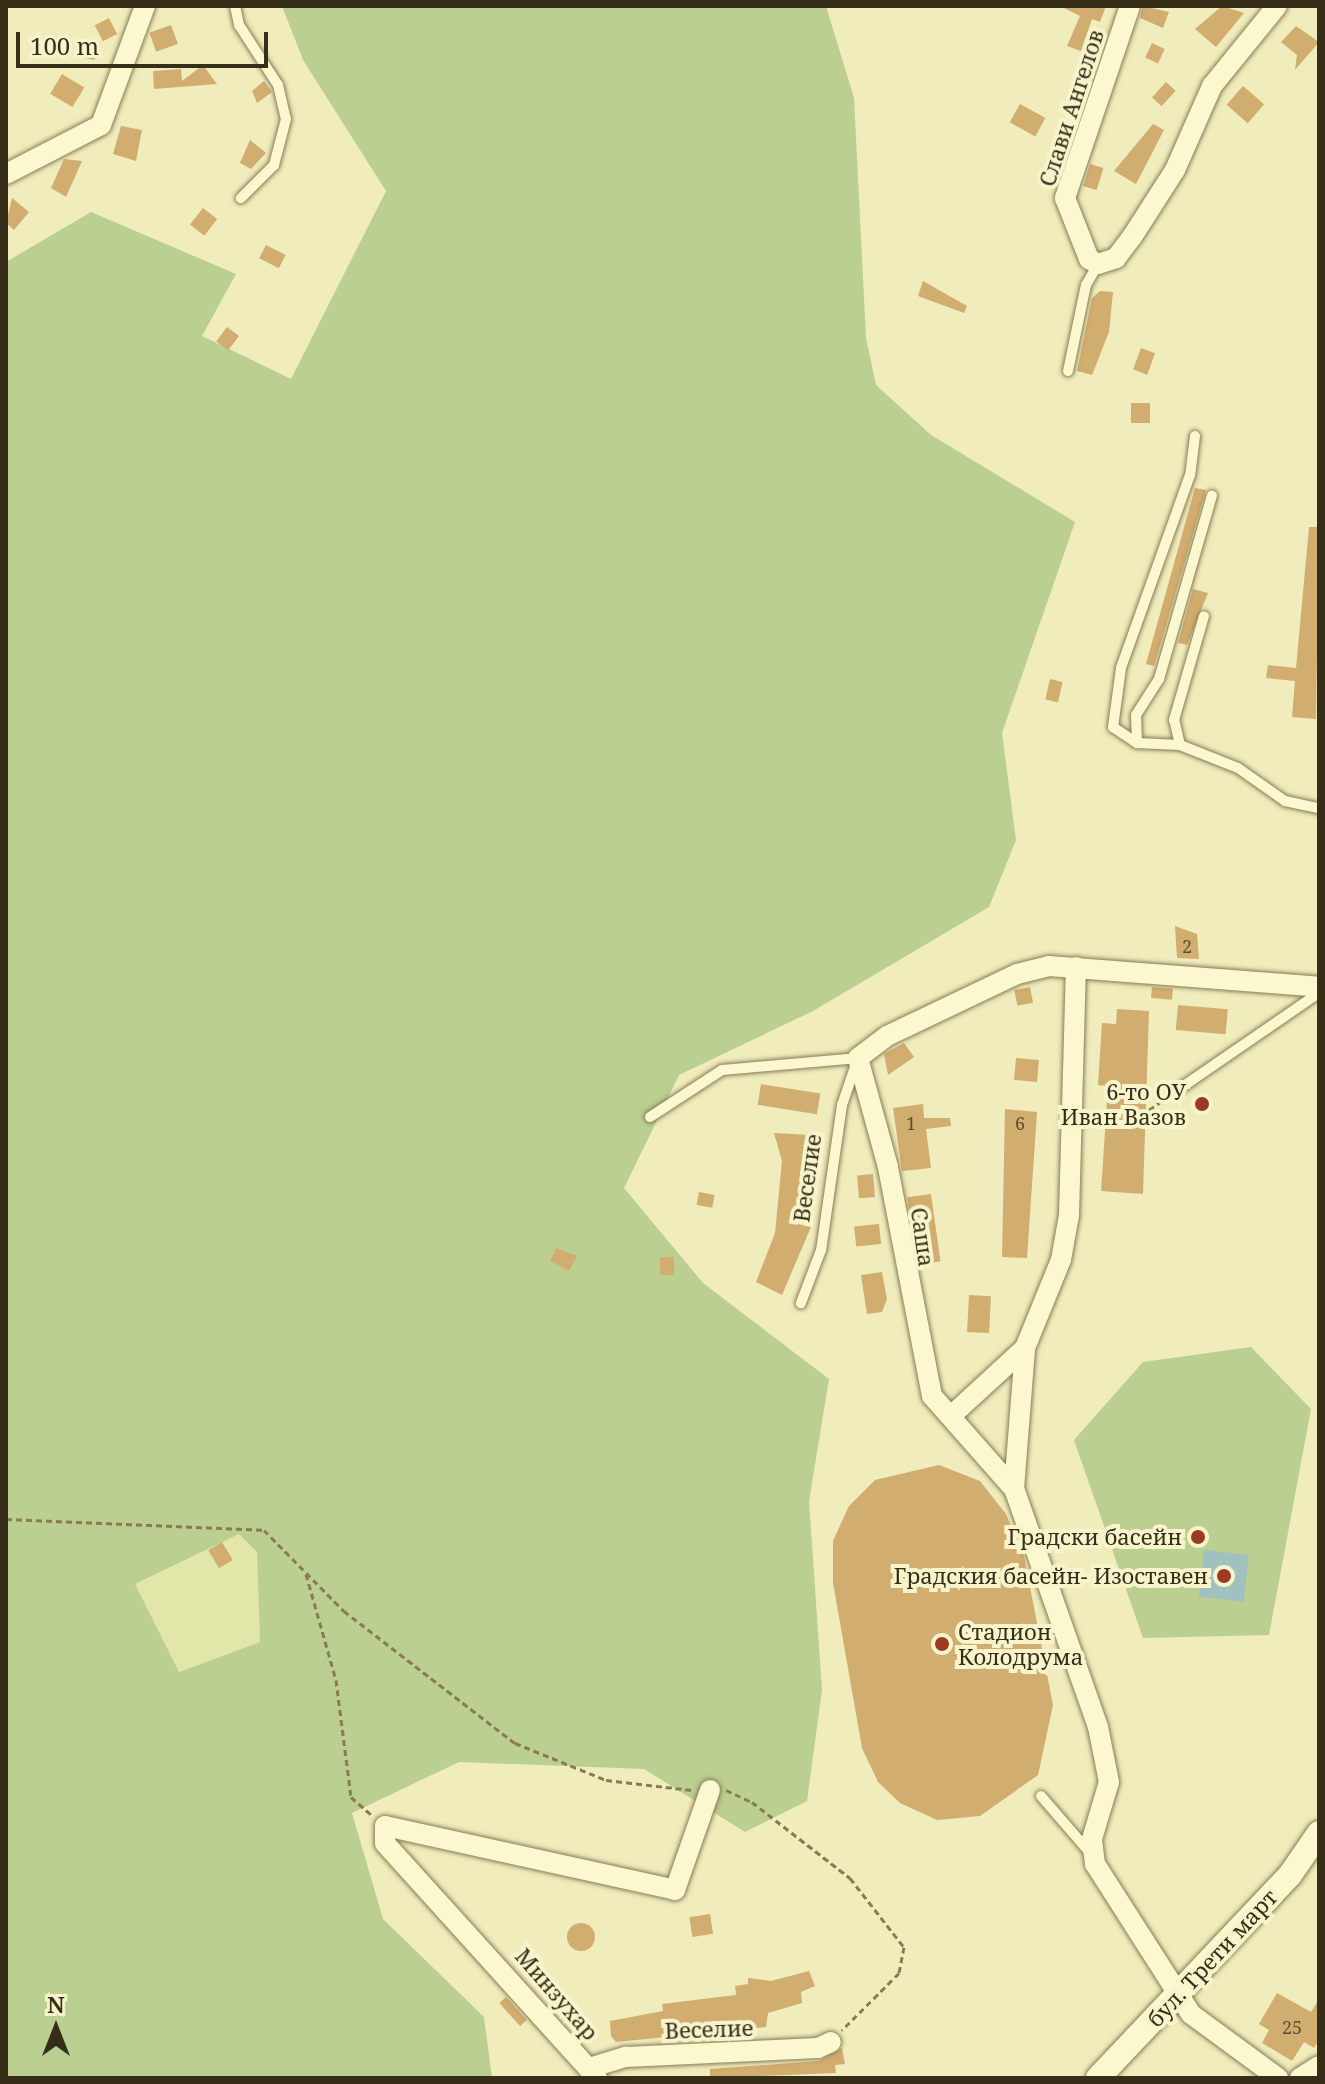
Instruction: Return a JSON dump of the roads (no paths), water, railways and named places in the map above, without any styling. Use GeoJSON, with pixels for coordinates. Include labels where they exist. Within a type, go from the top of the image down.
{"type":"FeatureCollection","features":[{"type":"Feature","properties":{"kind":"street"},"geometry":{"type":"LineString","coordinates":[[6,174],[101,125],[145,6]]}},
{"type":"Feature","properties":{"kind":"street","name":"Слави Ангелов"},"geometry":{"type":"LineString","coordinates":[[1098,264],[1089,259],[1065,198],[1130,6]]}},
{"type":"Feature","properties":{"kind":"street"},"geometry":{"type":"LineString","coordinates":[[1098,264],[1116,258],[1132,237],[1175,170],[1212,86],[1277,6]]}},
{"type":"Feature","properties":{"kind":"street"},"geometry":{"type":"LineString","coordinates":[[858,1058],[887,1036],[1017,974],[1076,967],[1319,987]]}},
{"type":"Feature","properties":{"kind":"street"},"geometry":{"type":"LineString","coordinates":[[951,1416],[1025,1348],[1047,1306],[1069,1215],[1076,967]]}},
{"type":"Feature","properties":{"kind":"street","name":"Саша"},"geometry":{"type":"LineString","coordinates":[[858,1058],[888,1167],[923,1371],[932,1396],[1014,1489]]}},
{"type":"Feature","properties":{"kind":"street"},"geometry":{"type":"LineString","coordinates":[[1025,1348],[1014,1489],[1106,1755],[1109,1782],[1092,1855],[1191,2014],[1278,2078]]}},
{"type":"Feature","properties":{"kind":"street","name":"Минзухар"},"geometry":{"type":"LineString","coordinates":[[593,2073],[480,1943],[385,1843],[385,1826],[675,1890],[710,1790]]}},
{"type":"Feature","properties":{"kind":"street","name":"бул. Трети март"},"geometry":{"type":"LineString","coordinates":[[1098,2078],[1290,1875],[1319,1833]]}},
{"type":"Feature","properties":{"kind":"street","name":"Веселие"},"geometry":{"type":"LineString","coordinates":[[593,2073],[626,2057],[818,2048],[831,2042]]}},
{"type":"Feature","properties":{"kind":"street"},"geometry":{"type":"LineString","coordinates":[[1300,2078],[1319,2066]]}},
{"type":"Feature","properties":{"kind":"lane"},"geometry":{"type":"LineString","coordinates":[[235,6],[239,25],[278,85],[286,119],[274,165],[241,198]]}},
{"type":"Feature","properties":{"kind":"lane"},"geometry":{"type":"LineString","coordinates":[[1068,371],[1086,285],[1098,264]]}},
{"type":"Feature","properties":{"kind":"lane"},"geometry":{"type":"LineString","coordinates":[[1195,436],[1190,475],[1148,580],[1115,698],[1113,727],[1137,743],[1180,745],[1238,768],[1285,801],[1319,808]]}},
{"type":"Feature","properties":{"kind":"lane"},"geometry":{"type":"LineString","coordinates":[[1137,743],[1136,715],[1159,679],[1212,495]]}},
{"type":"Feature","properties":{"kind":"lane"},"geometry":{"type":"LineString","coordinates":[[1180,745],[1174,720],[1204,616]]}},
{"type":"Feature","properties":{"kind":"lane"},"geometry":{"type":"LineString","coordinates":[[1182,1087],[1319,993]]}},
{"type":"Feature","properties":{"kind":"lane"},"geometry":{"type":"LineString","coordinates":[[650,1117],[722,1070],[858,1058]]}},
{"type":"Feature","properties":{"kind":"lane","name":"Веселие"},"geometry":{"type":"LineString","coordinates":[[801,1303],[821,1250],[842,1105],[858,1058]]}},
{"type":"Feature","properties":{"kind":"lane"},"geometry":{"type":"LineString","coordinates":[[1041,1796],[1092,1855]]}},
{"type":"Feature","properties":{"kind":"water","name":"Градския басейн- Изоставен"},"geometry":{"type":"Polygon","coordinates":[[[1204,1550],[1249,1555],[1244,1601],[1199,1597],[1204,1550]]]}},
{"type":"Feature","properties":{"kind":"place","name":"6-то ОУ Иван Вазов"},"geometry":{"type":"Point","coordinates":[1202,1104]}},
{"type":"Feature","properties":{"kind":"place","name":"Градски басейн"},"geometry":{"type":"Point","coordinates":[1198,1537]}},
{"type":"Feature","properties":{"kind":"place","name":"Градския басейн- Изоставен"},"geometry":{"type":"Point","coordinates":[1224,1576]}},
{"type":"Feature","properties":{"kind":"place","name":"Стадион Колодрума"},"geometry":{"type":"Point","coordinates":[942,1644]}}]}
